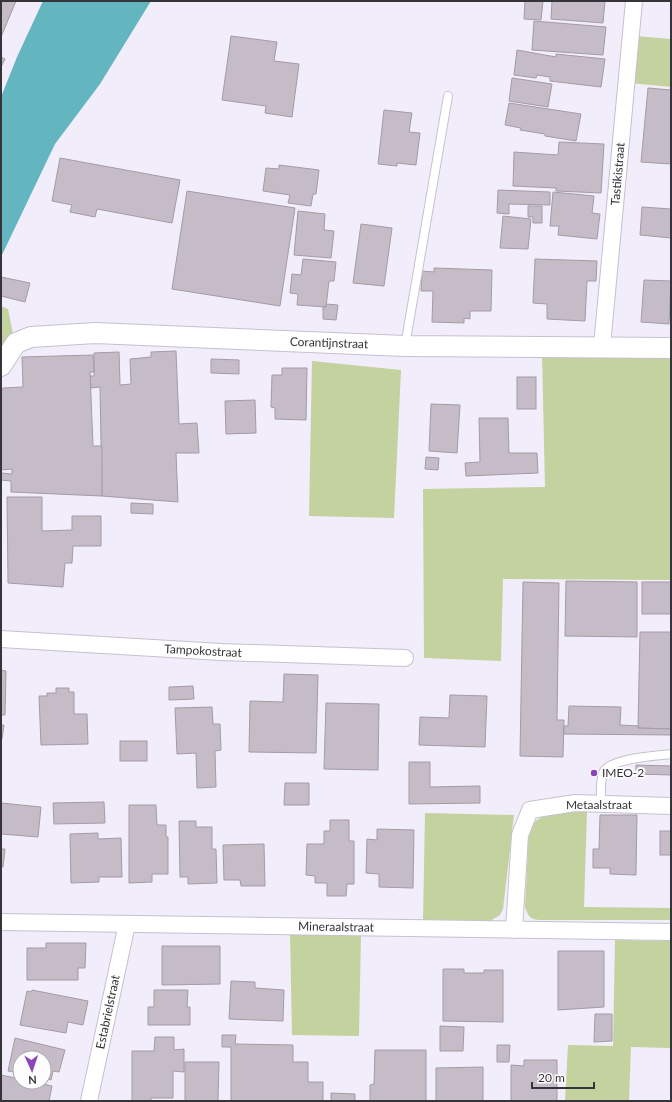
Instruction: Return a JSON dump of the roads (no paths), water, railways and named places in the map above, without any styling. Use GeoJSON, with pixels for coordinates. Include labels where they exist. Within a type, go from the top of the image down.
{"type":"FeatureCollection","features":[{"type":"Feature","properties":{"kind":"street","name":"Tastikistraat"},"geometry":{"type":"LineString","coordinates":[[602,346],[634,1]]}},
{"type":"Feature","properties":{"kind":"street","name":"Corantijnstraat"},"geometry":{"type":"LineString","coordinates":[[1,366],[16,343],[31,336],[51,334],[95,333],[405,346],[602,346],[671,348]]}},
{"type":"Feature","properties":{"kind":"street","name":"Tampokostraat"},"geometry":{"type":"LineString","coordinates":[[1,639],[221,652],[405,658]]}},
{"type":"Feature","properties":{"kind":"street","name":"Metaalstraat"},"geometry":{"type":"LineString","coordinates":[[514,930],[520,835],[530,810],[575,803],[671,806]]}},
{"type":"Feature","properties":{"kind":"street","name":"Mineraalstraat"},"geometry":{"type":"LineString","coordinates":[[1,922],[671,932]]}},
{"type":"Feature","properties":{"kind":"street","name":"Estabrielstraat"},"geometry":{"type":"LineString","coordinates":[[89,1101],[127,924]]}},
{"type":"Feature","properties":{"kind":"lane"},"geometry":{"type":"LineString","coordinates":[[405,346],[448,96]]}},
{"type":"Feature","properties":{"kind":"lane"},"geometry":{"type":"LineString","coordinates":[[601,804],[603,771],[607,766],[634,758],[671,754]]}},
{"type":"Feature","properties":{"kind":"water"},"geometry":{"type":"Polygon","coordinates":[[[43,1],[151,1],[100,84],[55,144],[1,257],[1,97],[17,57],[43,1]]]}},
{"type":"Feature","properties":{"kind":"place","name":"IMEO-2"},"geometry":{"type":"Point","coordinates":[594,773]}}]}
